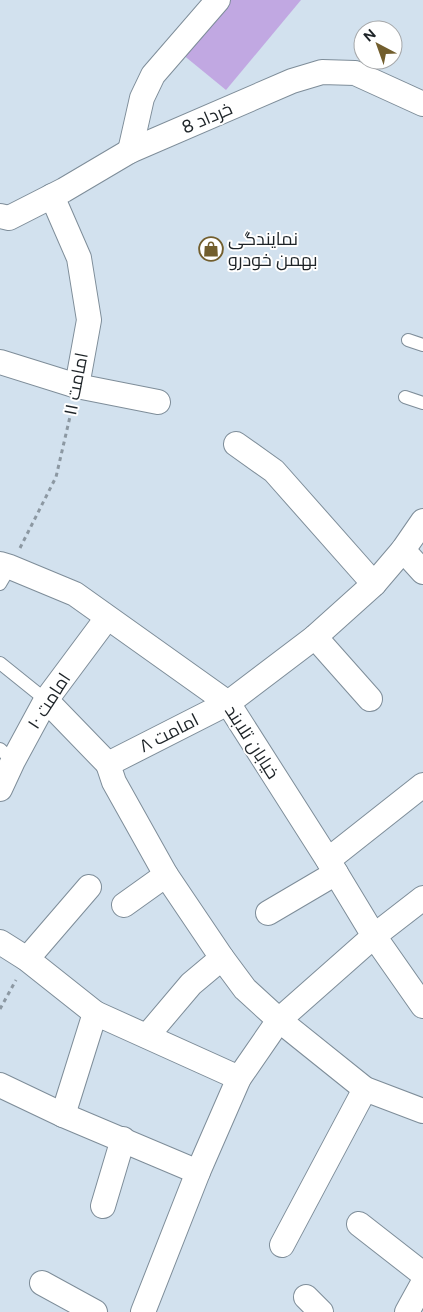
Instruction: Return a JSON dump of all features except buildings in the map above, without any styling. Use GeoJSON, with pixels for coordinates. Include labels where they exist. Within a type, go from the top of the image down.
{"type":"FeatureCollection","features":[{"type":"Feature","properties":{"kind":"street"},"geometry":{"type":"LineString","coordinates":[[130,151],[142,98],[153,75],[218,0]]}},
{"type":"Feature","properties":{"kind":"street","name":"خرداد 8"},"geometry":{"type":"LineString","coordinates":[[0,216],[9,218],[52,196],[130,151],[292,81],[322,72],[355,73],[423,104]]}},
{"type":"Feature","properties":{"kind":"street","name":"امامت ۱۱"},"geometry":{"type":"LineString","coordinates":[[52,196],[79,258],[89,320],[77,386]]}},
{"type":"Feature","properties":{"kind":"street"},"geometry":{"type":"LineString","coordinates":[[0,362],[77,386],[158,402]]}},
{"type":"Feature","properties":{"kind":"street"},"geometry":{"type":"LineString","coordinates":[[236,444],[274,472],[374,584]]}},
{"type":"Feature","properties":{"kind":"street","name":"امامت ۸"},"geometry":{"type":"LineString","coordinates":[[108,764],[228,703],[314,637],[374,584],[403,550],[423,521]]}},
{"type":"Feature","properties":{"kind":"street"},"geometry":{"type":"LineString","coordinates":[[403,550],[423,572]]}},
{"type":"Feature","properties":{"kind":"street","name":"خیابان تلابند"},"geometry":{"type":"LineString","coordinates":[[3,572],[75,594],[228,703],[374,936],[423,1006]]}},
{"type":"Feature","properties":{"kind":"street","name":"امامت ۱۰"},"geometry":{"type":"LineString","coordinates":[[0,790],[6,755],[107,618]]}},
{"type":"Feature","properties":{"kind":"street"},"geometry":{"type":"LineString","coordinates":[[314,637],[370,699]]}},
{"type":"Feature","properties":{"kind":"street"},"geometry":{"type":"LineString","coordinates":[[46,700],[108,764],[114,782],[166,875],[245,990],[279,1020],[365,1089],[423,1111]]}},
{"type":"Feature","properties":{"kind":"street"},"geometry":{"type":"LineString","coordinates":[[268,913],[332,867],[423,786]]}},
{"type":"Feature","properties":{"kind":"street"},"geometry":{"type":"LineString","coordinates":[[124,905],[166,875]]}},
{"type":"Feature","properties":{"kind":"street"},"geometry":{"type":"LineString","coordinates":[[27,959],[89,887]]}},
{"type":"Feature","properties":{"kind":"street"},"geometry":{"type":"LineString","coordinates":[[142,1312],[198,1172],[240,1078],[279,1020],[374,936],[423,898]]}},
{"type":"Feature","properties":{"kind":"street"},"geometry":{"type":"LineString","coordinates":[[0,942],[27,959],[95,1013],[240,1078]]}},
{"type":"Feature","properties":{"kind":"street"},"geometry":{"type":"LineString","coordinates":[[147,1036],[191,984],[222,958]]}},
{"type":"Feature","properties":{"kind":"street"},"geometry":{"type":"LineString","coordinates":[[63,1115],[95,1013]]}},
{"type":"Feature","properties":{"kind":"street"},"geometry":{"type":"LineString","coordinates":[[0,1085],[63,1115],[198,1172]]}},
{"type":"Feature","properties":{"kind":"street"},"geometry":{"type":"LineString","coordinates":[[282,1245],[365,1089]]}},
{"type":"Feature","properties":{"kind":"street"},"geometry":{"type":"LineString","coordinates":[[103,1206],[123,1139]]}},
{"type":"Feature","properties":{"kind":"street"},"geometry":{"type":"LineString","coordinates":[[359,1224],[423,1274]]}},
{"type":"Feature","properties":{"kind":"street"},"geometry":{"type":"LineString","coordinates":[[42,1283],[95,1312]]}},
{"type":"Feature","properties":{"kind":"street"},"geometry":{"type":"LineString","coordinates":[[407,1312],[423,1283]]}},
{"type":"Feature","properties":{"kind":"lane"},"geometry":{"type":"LineString","coordinates":[[408,340],[423,345]]}},
{"type":"Feature","properties":{"kind":"lane"},"geometry":{"type":"LineString","coordinates":[[405,397],[423,403]]}},
{"type":"Feature","properties":{"kind":"lane"},"geometry":{"type":"LineString","coordinates":[[0,663],[46,700]]}},
{"type":"Feature","properties":{"kind":"path","name":"امامت ۱۱"},"geometry":{"type":"LineString","coordinates":[[3,572],[56,477],[77,386]]}},
{"type":"Feature","properties":{"kind":"path"},"geometry":{"type":"LineString","coordinates":[[0,1008],[27,959]]}},
{"type":"Feature","properties":{"kind":"shaded area"},"geometry":{"type":"Polygon","coordinates":[[[227,0],[301,0],[226,90],[182,54],[227,0]]]}},
{"type":"Feature","properties":{"kind":"place","name":"نمایندگی بهمن خودرو"},"geometry":{"type":"Point","coordinates":[211,249]}}]}
